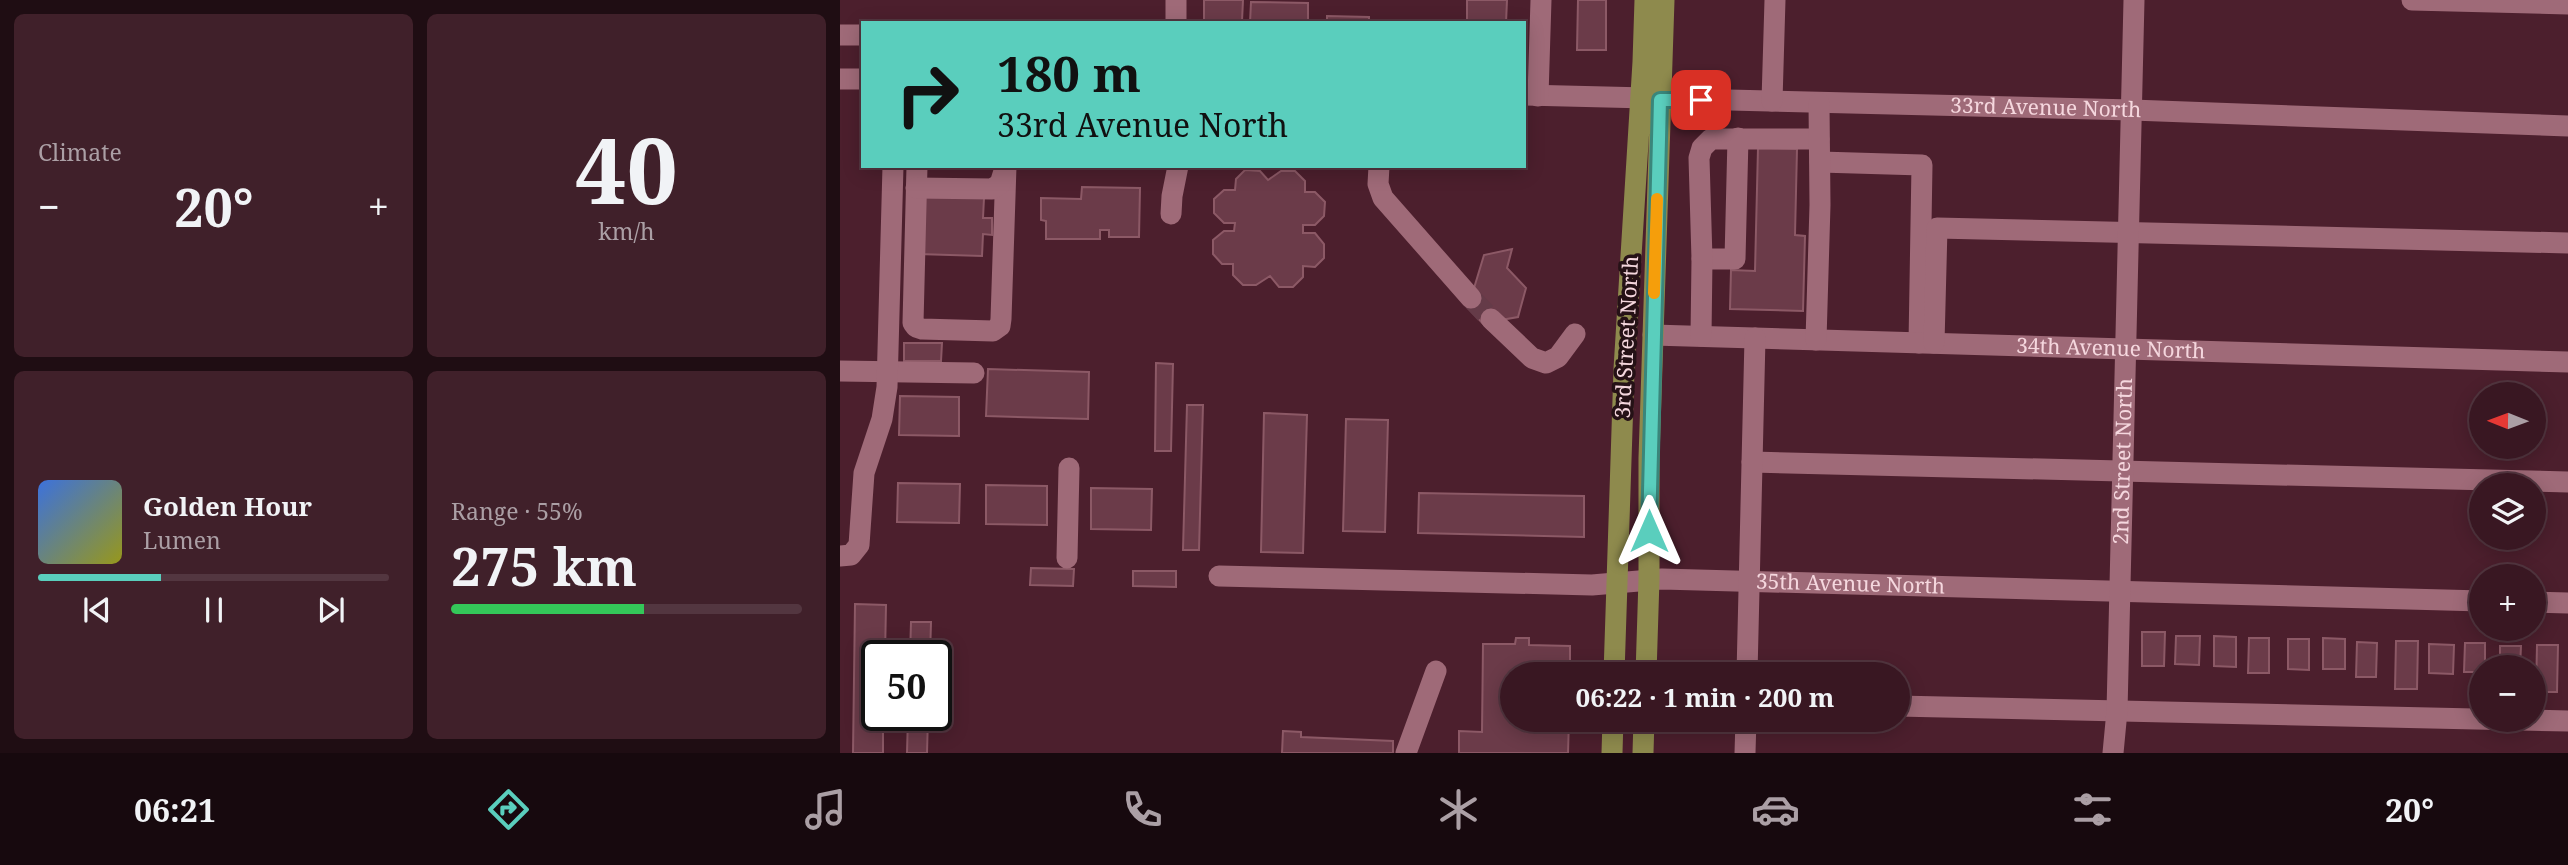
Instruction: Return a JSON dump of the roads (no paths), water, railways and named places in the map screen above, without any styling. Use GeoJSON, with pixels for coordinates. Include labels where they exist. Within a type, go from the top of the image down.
{"type":"FeatureCollection","features":[{"type":"Feature","properties":{"kind":"main road","name":"3rd Street North"},"geometry":{"type":"LineString","coordinates":[[1645,0],[1650,99],[1653,335],[1646,662]]}},
{"type":"Feature","properties":{"kind":"main road","name":"3rd Street North"},"geometry":{"type":"LineString","coordinates":[[1614,662],[1624,369],[1650,99],[1664,0]]}},
{"type":"Feature","properties":{"kind":"main road"},"geometry":{"type":"LineString","coordinates":[[1612,753],[1613,732]]}},
{"type":"Feature","properties":{"kind":"main road"},"geometry":{"type":"LineString","coordinates":[[1643,753],[1644,732]]}},
{"type":"Feature","properties":{"kind":"street"},"geometry":{"type":"LineString","coordinates":[[1176,0],[1176,21]]}},
{"type":"Feature","properties":{"kind":"street"},"geometry":{"type":"LineString","coordinates":[[1531,95],[1541,0]]}},
{"type":"Feature","properties":{"kind":"street"},"geometry":{"type":"LineString","coordinates":[[1772,101],[1775,0]]}},
{"type":"Feature","properties":{"kind":"street","name":"2nd Street North"},"geometry":{"type":"LineString","coordinates":[[2113,753],[2117,711],[2134,0]]}},
{"type":"Feature","properties":{"kind":"street"},"geometry":{"type":"LineString","coordinates":[[2412,0],[2568,4]]}},
{"type":"Feature","properties":{"kind":"street"},"geometry":{"type":"LineString","coordinates":[[840,35],[861,35]]}},
{"type":"Feature","properties":{"kind":"street"},"geometry":{"type":"LineString","coordinates":[[840,79],[861,79]]}},
{"type":"Feature","properties":{"kind":"street","name":"33rd Avenue North"},"geometry":{"type":"LineString","coordinates":[[1531,95],[2132,110],[2568,126]]}},
{"type":"Feature","properties":{"kind":"street"},"geometry":{"type":"LineString","coordinates":[[1816,340],[1819,103]]}},
{"type":"Feature","properties":{"kind":"street"},"geometry":{"type":"LineString","coordinates":[[1702,259],[1735,259],[1738,138]]}},
{"type":"Feature","properties":{"kind":"street"},"geometry":{"type":"LineString","coordinates":[[1701,337],[1702,259],[1698,190],[1702,148],[1712,139],[1819,139]]}},
{"type":"Feature","properties":{"kind":"street"},"geometry":{"type":"LineString","coordinates":[[1820,162],[1922,165],[1926,343]]}},
{"type":"Feature","properties":{"kind":"street"},"geometry":{"type":"LineString","coordinates":[[840,556],[851,555],[859,545],[864,473],[882,419],[887,372],[893,168]]}},
{"type":"Feature","properties":{"kind":"street"},"geometry":{"type":"LineString","coordinates":[[1005,168],[1000,184],[992,189],[916,177],[913,323],[916,327],[998,330],[1001,319],[1006,168]]}},
{"type":"Feature","properties":{"kind":"street"},"geometry":{"type":"LineString","coordinates":[[1171,214],[1178,168]]}},
{"type":"Feature","properties":{"kind":"street"},"geometry":{"type":"LineString","coordinates":[[1378,168],[1378,184],[1384,198],[1465,291],[1461,304],[1487,331],[1499,326],[1532,358],[1546,363],[1564,351],[1575,334]]}},
{"type":"Feature","properties":{"kind":"street"},"geometry":{"type":"LineString","coordinates":[[1698,190],[1737,189]]}},
{"type":"Feature","properties":{"kind":"street"},"geometry":{"type":"LineString","coordinates":[[1926,343],[1937,228],[2568,243]]}},
{"type":"Feature","properties":{"kind":"street","name":"34th Avenue North"},"geometry":{"type":"LineString","coordinates":[[1653,335],[2568,362]]}},
{"type":"Feature","properties":{"kind":"street"},"geometry":{"type":"LineString","coordinates":[[1747,662],[1755,338]]}},
{"type":"Feature","properties":{"kind":"street"},"geometry":{"type":"LineString","coordinates":[[840,371],[974,373]]}},
{"type":"Feature","properties":{"kind":"street"},"geometry":{"type":"LineString","coordinates":[[1752,462],[2568,482]]}},
{"type":"Feature","properties":{"kind":"street"},"geometry":{"type":"LineString","coordinates":[[1067,558],[1069,468]]}},
{"type":"Feature","properties":{"kind":"street","name":"35th Avenue North"},"geometry":{"type":"LineString","coordinates":[[1219,576],[1402,582],[1617,584],[1649,579],[2469,601]]}},
{"type":"Feature","properties":{"kind":"street"},"geometry":{"type":"LineString","coordinates":[[2546,603],[2568,603]]}},
{"type":"Feature","properties":{"kind":"street"},"geometry":{"type":"LineString","coordinates":[[1406,753],[1436,671]]}},
{"type":"Feature","properties":{"kind":"street"},"geometry":{"type":"LineString","coordinates":[[1910,706],[2568,721]]}},
{"type":"Feature","properties":{"kind":"street"},"geometry":{"type":"LineString","coordinates":[[1745,753],[1746,732]]}},
{"type":"Feature","properties":{"kind":"tunnel"},"geometry":{"type":"LineString","coordinates":[[1471,298],[1491,319]]}}]}
